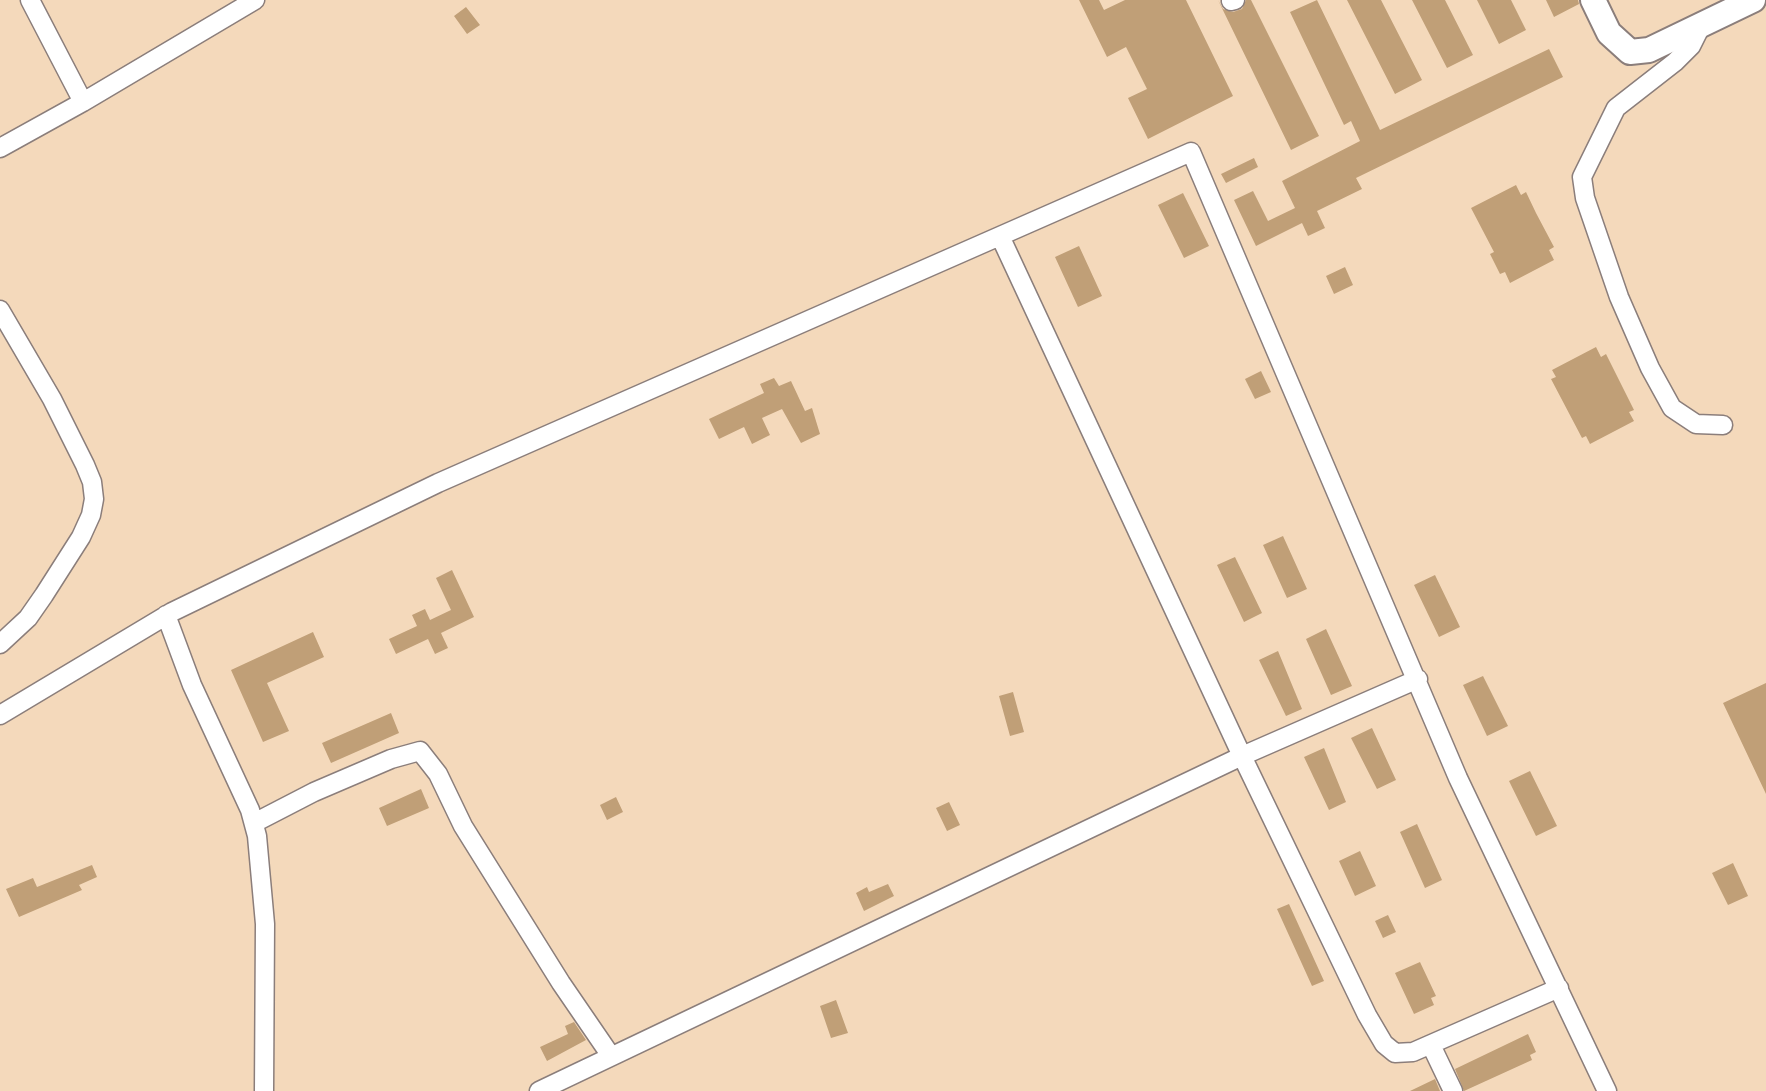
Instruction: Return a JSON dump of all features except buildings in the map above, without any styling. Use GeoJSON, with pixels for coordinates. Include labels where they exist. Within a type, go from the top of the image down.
{"type":"FeatureCollection","features":[{"type":"Feature","properties":{"kind":"street"},"geometry":{"type":"LineString","coordinates":[[30,0],[83,102]]}},
{"type":"Feature","properties":{"kind":"street"},"geometry":{"type":"LineString","coordinates":[[0,148],[255,0]]}},
{"type":"Feature","properties":{"kind":"street"},"geometry":{"type":"LineString","coordinates":[[1593,0],[1609,33],[1630,52],[1649,50],[1753,0]]}},
{"type":"Feature","properties":{"kind":"street"},"geometry":{"type":"LineString","coordinates":[[1701,26],[1691,46],[1675,62],[1616,108],[1582,177],[1585,198],[1619,298],[1650,368],[1672,408],[1696,424],[1723,425]]}},
{"type":"Feature","properties":{"kind":"street"},"geometry":{"type":"LineString","coordinates":[[0,715],[166,615],[438,483],[1191,152],[1458,778],[1606,1091]]}},
{"type":"Feature","properties":{"kind":"street"},"geometry":{"type":"LineString","coordinates":[[1000,236],[1242,756],[1367,1015],[1384,1044],[1395,1053],[1431,1045],[1559,988]]}},
{"type":"Feature","properties":{"kind":"street"},"geometry":{"type":"LineString","coordinates":[[0,310],[85,465],[92,482],[94,499],[91,515],[81,537],[59,572],[28,618],[0,643]]}},
{"type":"Feature","properties":{"kind":"street"},"geometry":{"type":"LineString","coordinates":[[166,615],[192,685],[254,823],[265,924],[264,1091]]}},
{"type":"Feature","properties":{"kind":"street"},"geometry":{"type":"LineString","coordinates":[[540,1091],[1242,756],[1418,679]]}},
{"type":"Feature","properties":{"kind":"street"},"geometry":{"type":"LineString","coordinates":[[254,823],[314,792],[391,759],[420,751],[432,765],[463,826],[554,972],[611,1056]]}},
{"type":"Feature","properties":{"kind":"street"},"geometry":{"type":"LineString","coordinates":[[1431,1045],[1453,1091]]}}]}
